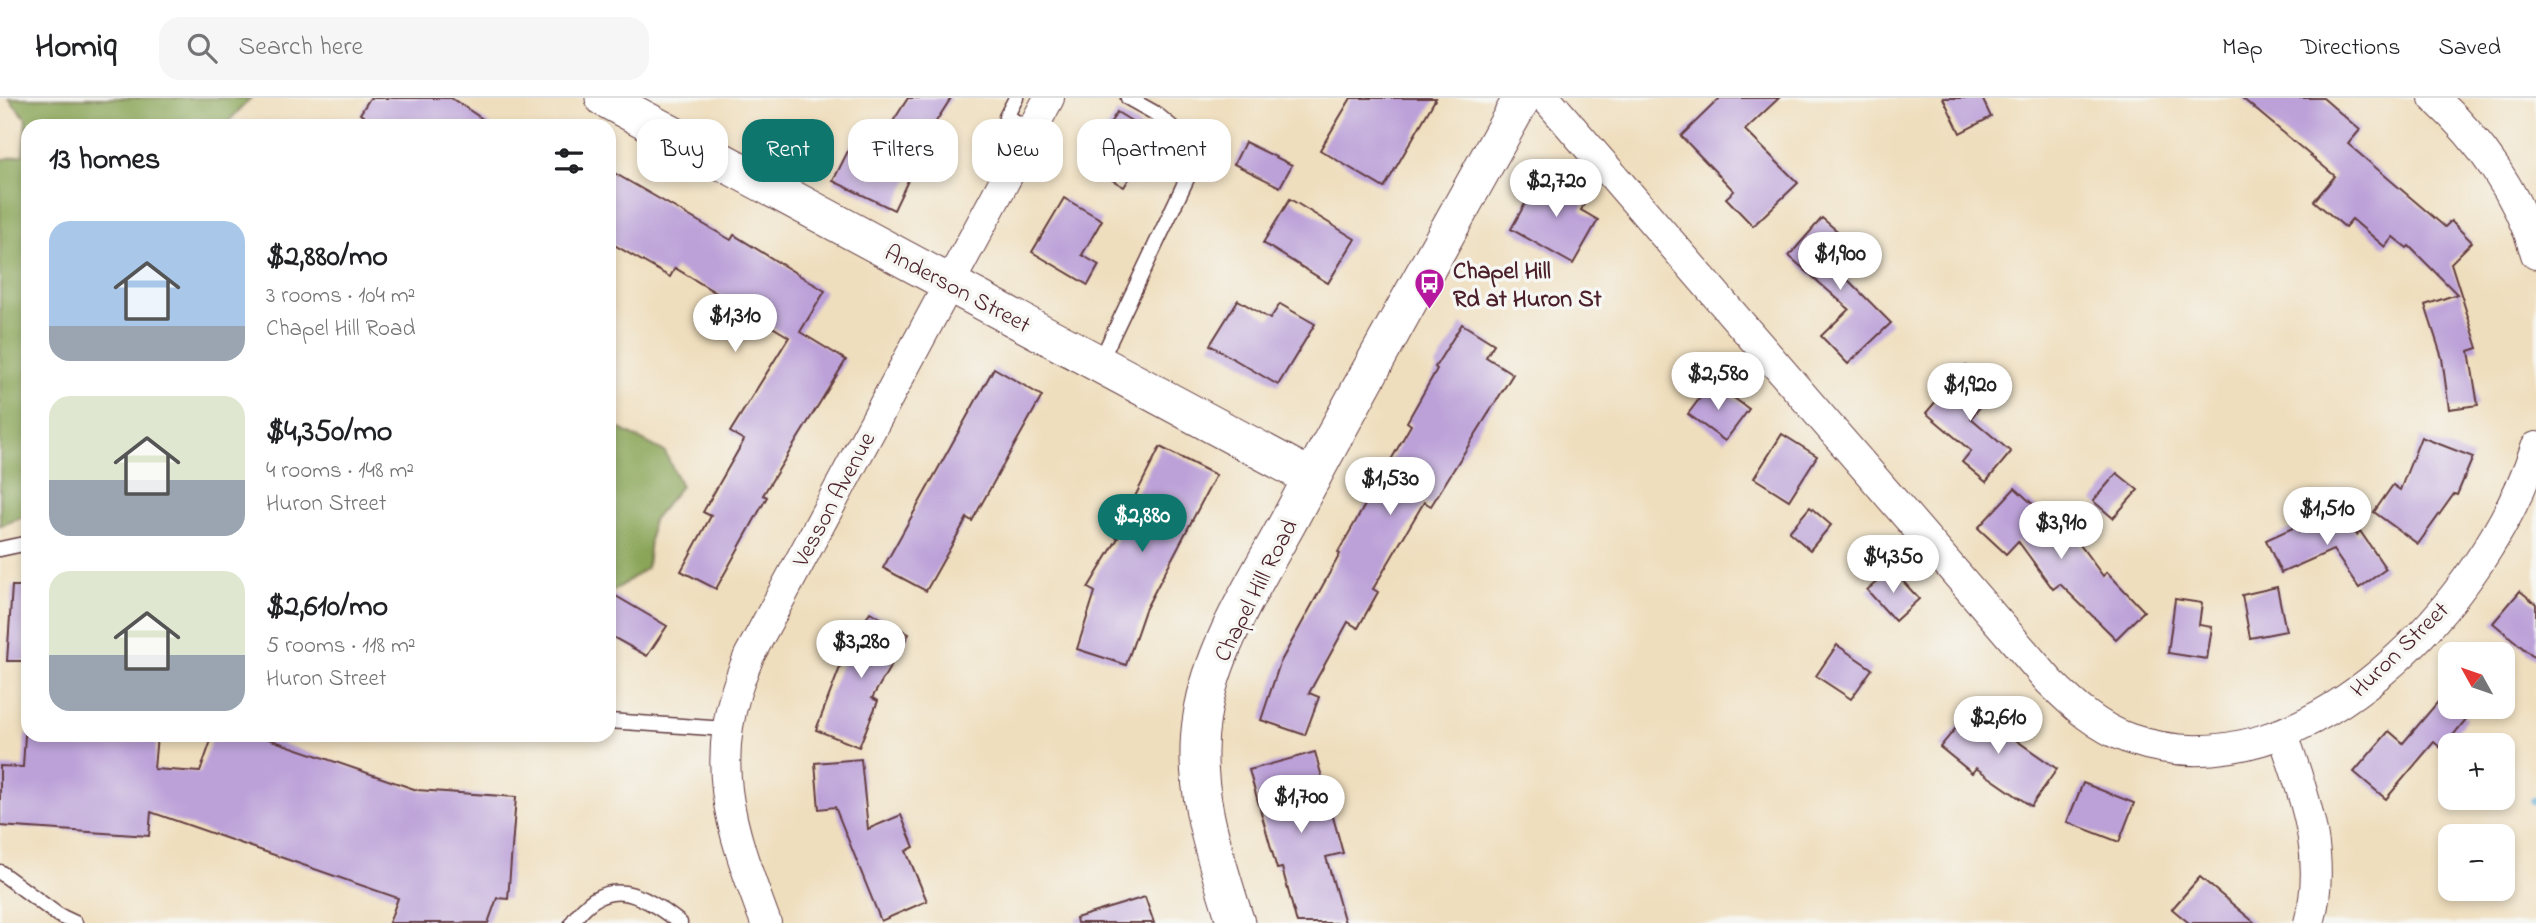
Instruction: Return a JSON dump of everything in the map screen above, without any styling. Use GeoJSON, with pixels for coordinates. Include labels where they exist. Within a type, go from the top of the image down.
{"type":"FeatureCollection","features":[{"type":"Feature","properties":{"kind":"street","name":"Anderson Street"},"geometry":{"type":"LineString","coordinates":[[604,98],[1312,478]]}},
{"type":"Feature","properties":{"kind":"street","name":"Vesson Avenue"},"geometry":{"type":"LineString","coordinates":[[1037,119],[1049,98]]}},
{"type":"Feature","properties":{"kind":"street","name":"Chapel Hill Road"},"geometry":{"type":"LineString","coordinates":[[1236,923],[1202,800],[1198,750],[1202,716],[1219,658],[1312,478],[1522,98]]}},
{"type":"Feature","properties":{"kind":"street","name":"Huron Street"},"geometry":{"type":"LineString","coordinates":[[1546,98],[1900,510],[2074,706],[2096,722],[2130,739],[2164,746],[2205,748],[2283,734],[2318,718],[2356,694],[2432,622],[2474,571],[2503,525],[2526,477],[2536,447]]}},
{"type":"Feature","properties":{"kind":"street"},"geometry":{"type":"LineString","coordinates":[[2434,98],[2449,112],[2498,172],[2517,207],[2536,254]]}},
{"type":"Feature","properties":{"kind":"street","name":"Vesson Avenue"},"geometry":{"type":"LineString","coordinates":[[766,923],[744,865],[726,790],[726,729],[733,693],[749,656],[1003,182]]}},
{"type":"Feature","properties":{"kind":"street"},"geometry":{"type":"LineString","coordinates":[[2283,734],[2314,831],[2317,854],[2314,904],[2309,923]]}},
{"type":"Feature","properties":{"kind":"lane"},"geometry":{"type":"LineString","coordinates":[[1010,119],[1006,117],[1016,98]]}},
{"type":"Feature","properties":{"kind":"lane"},"geometry":{"type":"LineString","coordinates":[[1099,363],[1191,170],[1185,138],[1155,113],[1128,98]]}},
{"type":"Feature","properties":{"kind":"lane"},"geometry":{"type":"LineString","coordinates":[[0,550],[21,544]]}},
{"type":"Feature","properties":{"kind":"lane"},"geometry":{"type":"LineString","coordinates":[[616,721],[726,729]]}},
{"type":"Feature","properties":{"kind":"lane"},"geometry":{"type":"LineString","coordinates":[[0,872],[58,915],[75,923]]}},
{"type":"Feature","properties":{"kind":"lane"},"geometry":{"type":"LineString","coordinates":[[572,923],[578,913],[598,898],[618,891],[635,894],[680,923]]}},
{"type":"Feature","properties":{"kind":"green space"},"geometry":{"type":"Polygon","coordinates":[[[8,98],[251,98],[231,119],[26,118],[8,98]]]}},
{"type":"Feature","properties":{"kind":"green space"},"geometry":{"type":"Polygon","coordinates":[[[21,155],[21,518],[0,526],[0,160],[21,155]]]}},
{"type":"Feature","properties":{"kind":"green space"},"geometry":{"type":"Polygon","coordinates":[[[616,427],[665,452],[681,486],[652,521],[647,568],[616,589],[616,427]]]}},
{"type":"Feature","properties":{"kind":"building"},"geometry":{"type":"Polygon","coordinates":[[[370,98],[451,98],[482,119],[368,119],[360,114],[370,98]]]}},
{"type":"Feature","properties":{"kind":"building"},"geometry":{"type":"Polygon","coordinates":[[[908,98],[951,98],[938,119],[895,119],[908,98]]]}},
{"type":"Feature","properties":{"kind":"building"},"geometry":{"type":"Polygon","coordinates":[[[1351,98],[1436,98],[1384,188],[1320,150],[1351,98]]]}},
{"type":"Feature","properties":{"kind":"building"},"geometry":{"type":"Polygon","coordinates":[[[1720,98],[1779,98],[1745,130],[1798,183],[1753,226],[1726,198],[1734,191],[1681,136],[1720,98]]]}},
{"type":"Feature","properties":{"kind":"building"},"geometry":{"type":"Polygon","coordinates":[[[1943,98],[1982,98],[1991,117],[1960,133],[1943,98]]]}},
{"type":"Feature","properties":{"kind":"building"},"geometry":{"type":"Polygon","coordinates":[[[2242,98],[2323,98],[2360,130],[2348,144],[2445,227],[2451,221],[2472,242],[2451,263],[2478,348],[2469,351],[2478,405],[2449,409],[2442,358],[2425,305],[2457,294],[2409,246],[2407,248],[2393,237],[2385,247],[2352,219],[2345,227],[2314,201],[2335,176],[2242,98]]]}},
{"type":"Feature","properties":{"kind":"building"},"geometry":{"type":"Polygon","coordinates":[[[1117,112],[1128,119],[1113,119],[1117,112]]]}},
{"type":"Feature","properties":{"kind":"building"},"geometry":{"type":"Polygon","coordinates":[[[1245,142],[1292,165],[1280,187],[1234,164],[1245,142]]]}},
{"type":"Feature","properties":{"kind":"building"},"geometry":{"type":"Polygon","coordinates":[[[848,151],[848,182],[907,182],[894,210],[834,181],[848,151]]]}},
{"type":"Feature","properties":{"kind":"building"},"geometry":{"type":"Polygon","coordinates":[[[1542,173],[1587,198],[1581,210],[1598,220],[1573,264],[1511,229],[1542,173]]]}},
{"type":"Feature","properties":{"kind":"building"},"geometry":{"type":"Polygon","coordinates":[[[616,174],[731,240],[734,235],[825,291],[800,332],[846,360],[763,495],[767,497],[716,589],[681,571],[711,516],[703,512],[744,440],[730,432],[789,337],[675,268],[670,277],[616,246],[616,174]]]}},
{"type":"Feature","properties":{"kind":"building"},"geometry":{"type":"Polygon","coordinates":[[[1064,198],[1102,220],[1082,255],[1099,265],[1088,285],[1032,252],[1064,198]]]}},
{"type":"Feature","properties":{"kind":"building"},"geometry":{"type":"Polygon","coordinates":[[[1290,199],[1355,239],[1328,283],[1263,243],[1290,199]]]}},
{"type":"Feature","properties":{"kind":"building"},"geometry":{"type":"Polygon","coordinates":[[[1822,218],[1849,241],[1838,254],[1850,265],[1842,274],[1891,323],[1848,364],[1821,336],[1849,309],[1789,256],[1822,218]]]}},
{"type":"Feature","properties":{"kind":"building"},"geometry":{"type":"Polygon","coordinates":[[[1238,300],[1270,319],[1280,304],[1315,324],[1278,385],[1210,345],[1238,300]]]}},
{"type":"Feature","properties":{"kind":"building"},"geometry":{"type":"Polygon","coordinates":[[[1462,324],[1494,344],[1486,357],[1513,374],[1431,506],[1424,502],[1373,589],[1378,592],[1358,628],[1348,622],[1309,693],[1319,697],[1305,735],[1261,720],[1280,663],[1340,554],[1338,552],[1411,425],[1407,422],[1437,369],[1435,367],[1462,324]]]}},
{"type":"Feature","properties":{"kind":"building"},"geometry":{"type":"Polygon","coordinates":[[[1966,366],[1994,390],[1971,418],[2011,452],[1986,482],[1962,462],[1971,451],[1926,413],[1966,366]]]}},
{"type":"Feature","properties":{"kind":"building"},"geometry":{"type":"Polygon","coordinates":[[[994,368],[1042,396],[972,521],[967,518],[926,591],[883,568],[994,368]]]}},
{"type":"Feature","properties":{"kind":"building"},"geometry":{"type":"Polygon","coordinates":[[[1712,382],[1749,409],[1725,441],[1688,414],[1712,382]]]}},
{"type":"Feature","properties":{"kind":"building"},"geometry":{"type":"Polygon","coordinates":[[[1782,434],[1817,456],[1789,500],[1754,478],[1782,434]]]}},
{"type":"Feature","properties":{"kind":"building"},"geometry":{"type":"Polygon","coordinates":[[[2421,437],[2473,457],[2457,495],[2454,494],[2418,544],[2374,512],[2393,485],[2400,490],[2421,437]]]}},
{"type":"Feature","properties":{"kind":"building"},"geometry":{"type":"Polygon","coordinates":[[[1160,447],[1216,475],[1145,610],[1126,665],[1077,649],[1095,592],[1088,588],[1118,538],[1115,536],[1160,447]]]}},
{"type":"Feature","properties":{"kind":"building"},"geometry":{"type":"Polygon","coordinates":[[[2117,473],[2138,490],[2113,518],[2093,501],[2117,473]]]}},
{"type":"Feature","properties":{"kind":"building"},"geometry":{"type":"Polygon","coordinates":[[[2015,488],[2061,530],[2066,526],[2103,576],[2107,572],[2144,611],[2116,639],[2060,584],[2053,589],[2018,541],[2006,554],[1978,528],[2015,488]]]}},
{"type":"Feature","properties":{"kind":"building"},"geometry":{"type":"Polygon","coordinates":[[[2336,506],[2357,535],[2360,531],[2386,569],[2359,588],[2333,550],[2281,573],[2266,540],[2297,526],[2299,532],[2336,506]]]}},
{"type":"Feature","properties":{"kind":"building"},"geometry":{"type":"Polygon","coordinates":[[[1810,507],[1831,525],[1810,550],[1789,532],[1810,507]]]}},
{"type":"Feature","properties":{"kind":"building"},"geometry":{"type":"Polygon","coordinates":[[[1892,569],[1919,599],[1895,621],[1867,590],[1892,569]]]}},
{"type":"Feature","properties":{"kind":"building"},"geometry":{"type":"Polygon","coordinates":[[[12,586],[21,586],[21,661],[7,661],[12,586]]]}},
{"type":"Feature","properties":{"kind":"building"},"geometry":{"type":"Polygon","coordinates":[[[2277,587],[2286,631],[2250,638],[2242,595],[2277,587]]]}},
{"type":"Feature","properties":{"kind":"building"},"geometry":{"type":"Polygon","coordinates":[[[2520,591],[2536,604],[2536,659],[2493,623],[2520,591]]]}},
{"type":"Feature","properties":{"kind":"building"},"geometry":{"type":"Polygon","coordinates":[[[616,596],[667,626],[647,656],[616,639],[616,596]]]}},
{"type":"Feature","properties":{"kind":"building"},"geometry":{"type":"Polygon","coordinates":[[[2175,599],[2202,603],[2199,625],[2212,627],[2207,659],[2168,653],[2175,599]]]}},
{"type":"Feature","properties":{"kind":"building"},"geometry":{"type":"Polygon","coordinates":[[[870,612],[909,634],[872,698],[878,701],[859,747],[816,730],[844,657],[870,612]]]}},
{"type":"Feature","properties":{"kind":"building"},"geometry":{"type":"Polygon","coordinates":[[[1837,645],[1872,669],[1851,699],[1816,676],[1837,645]]]}},
{"type":"Feature","properties":{"kind":"building"},"geometry":{"type":"Polygon","coordinates":[[[2438,702],[2438,719],[2466,719],[2455,733],[2438,733],[2438,746],[2434,742],[2386,799],[2354,772],[2389,731],[2403,743],[2438,702]]]}},
{"type":"Feature","properties":{"kind":"building"},"geometry":{"type":"Polygon","coordinates":[[[1976,704],[2008,731],[2006,733],[2057,769],[2031,806],[1976,768],[1972,773],[1940,747],[1976,704]]]}},
{"type":"Feature","properties":{"kind":"building"},"geometry":{"type":"Polygon","coordinates":[[[25,742],[156,742],[154,769],[200,772],[211,742],[277,742],[417,790],[516,797],[508,899],[497,898],[488,923],[389,923],[398,898],[151,812],[149,836],[0,826],[0,766],[23,767],[25,742]]]}},
{"type":"Feature","properties":{"kind":"building"},"geometry":{"type":"Polygon","coordinates":[[[1315,752],[1343,853],[1326,857],[1345,923],[1297,923],[1282,868],[1277,869],[1249,770],[1315,752]]]}},
{"type":"Feature","properties":{"kind":"building"},"geometry":{"type":"Polygon","coordinates":[[[861,759],[868,829],[901,815],[914,847],[906,851],[927,901],[881,921],[835,807],[819,809],[815,763],[861,759]]]}},
{"type":"Feature","properties":{"kind":"building"},"geometry":{"type":"Polygon","coordinates":[[[2083,783],[2134,803],[2119,842],[2067,822],[2083,783]]]}},
{"type":"Feature","properties":{"kind":"building"},"geometry":{"type":"Polygon","coordinates":[[[2200,877],[2255,923],[2189,923],[2172,909],[2200,877]]]}},
{"type":"Feature","properties":{"kind":"building"},"geometry":{"type":"Polygon","coordinates":[[[1145,897],[1154,923],[1077,923],[1076,918],[1145,897]]]}},
{"type":"Feature","properties":{"kind":"place","name":"Chapel Hill Rd at Huron St"},"geometry":{"type":"Point","coordinates":[1430,311]}}]}
